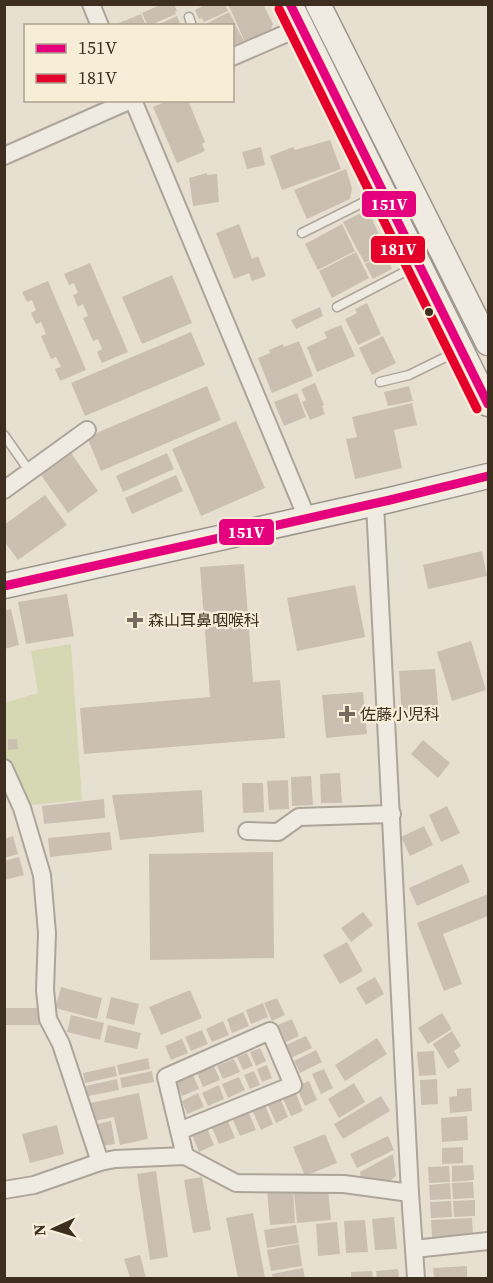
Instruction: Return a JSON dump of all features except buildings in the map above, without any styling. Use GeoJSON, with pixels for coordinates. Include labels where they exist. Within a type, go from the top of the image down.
{"type":"FeatureCollection","features":[{"type":"Feature","properties":{"kind":"street"},"geometry":{"type":"LineString","coordinates":[[91,4],[99,24]]}},
{"type":"Feature","properties":{"kind":"street"},"geometry":{"type":"LineString","coordinates":[[290,4],[489,404]]}},
{"type":"Feature","properties":{"kind":"street"},"geometry":{"type":"LineString","coordinates":[[318,4],[489,343]]}},
{"type":"Feature","properties":{"kind":"street"},"geometry":{"type":"LineString","coordinates":[[234,56],[301,27]]}},
{"type":"Feature","properties":{"kind":"street"},"geometry":{"type":"LineString","coordinates":[[4,156],[127,102]]}},
{"type":"Feature","properties":{"kind":"street"},"geometry":{"type":"LineString","coordinates":[[133,102],[307,519]]}},
{"type":"Feature","properties":{"kind":"street"},"geometry":{"type":"LineString","coordinates":[[4,490],[87,430]]}},
{"type":"Feature","properties":{"kind":"street"},"geometry":{"type":"LineString","coordinates":[[4,586],[375,504],[489,476]]}},
{"type":"Feature","properties":{"kind":"street"},"geometry":{"type":"LineString","coordinates":[[375,504],[416,1278]]}},
{"type":"Feature","properties":{"kind":"street"},"geometry":{"type":"LineString","coordinates":[[4,768],[22,808],[42,874],[47,933],[45,990],[48,1019],[61,1044],[100,1162]]}},
{"type":"Feature","properties":{"kind":"street"},"geometry":{"type":"LineString","coordinates":[[247,831],[278,832],[299,817],[392,814]]}},
{"type":"Feature","properties":{"kind":"street"},"geometry":{"type":"LineString","coordinates":[[179,1131],[293,1085],[270,1031],[166,1077],[184,1156]]}},
{"type":"Feature","properties":{"kind":"street"},"geometry":{"type":"LineString","coordinates":[[4,1190],[34,1185],[115,1159],[184,1156],[236,1183],[344,1184],[410,1193]]}},
{"type":"Feature","properties":{"kind":"street"},"geometry":{"type":"LineString","coordinates":[[414,1249],[489,1241]]}},
{"type":"Feature","properties":{"kind":"lane"},"geometry":{"type":"LineString","coordinates":[[302,233],[383,192]]}},
{"type":"Feature","properties":{"kind":"lane"},"geometry":{"type":"LineString","coordinates":[[337,307],[418,265]]}},
{"type":"Feature","properties":{"kind":"lane"},"geometry":{"type":"LineString","coordinates":[[380,382],[409,375],[461,349]]}},
{"type":"Feature","properties":{"kind":"lane"},"geometry":{"type":"LineString","coordinates":[[4,435],[30,472]]}},
{"type":"Feature","properties":{"kind":"green space"},"geometry":{"type":"Polygon","coordinates":[[[71,644],[82,800],[29,805],[22,784],[5,755],[4,703],[38,693],[31,651],[71,644]]]}},
{"type":"Feature","properties":{"kind":"transit line","name":"151V"},"geometry":{"type":"LineString","coordinates":[[290,4],[488,404]]}},
{"type":"Feature","properties":{"kind":"transit line","name":"181V"},"geometry":{"type":"LineString","coordinates":[[279,9],[477,409]]}},
{"type":"Feature","properties":{"kind":"transit line","name":"151V"},"geometry":{"type":"LineString","coordinates":[[4,586],[488,476]]}},
{"type":"Feature","properties":{"kind":"place","name":"森山耳鼻咽喉科"},"geometry":{"type":"Point","coordinates":[135,620]}},
{"type":"Feature","properties":{"kind":"place","name":"佐藤小児科"},"geometry":{"type":"Point","coordinates":[347,714]}}]}
